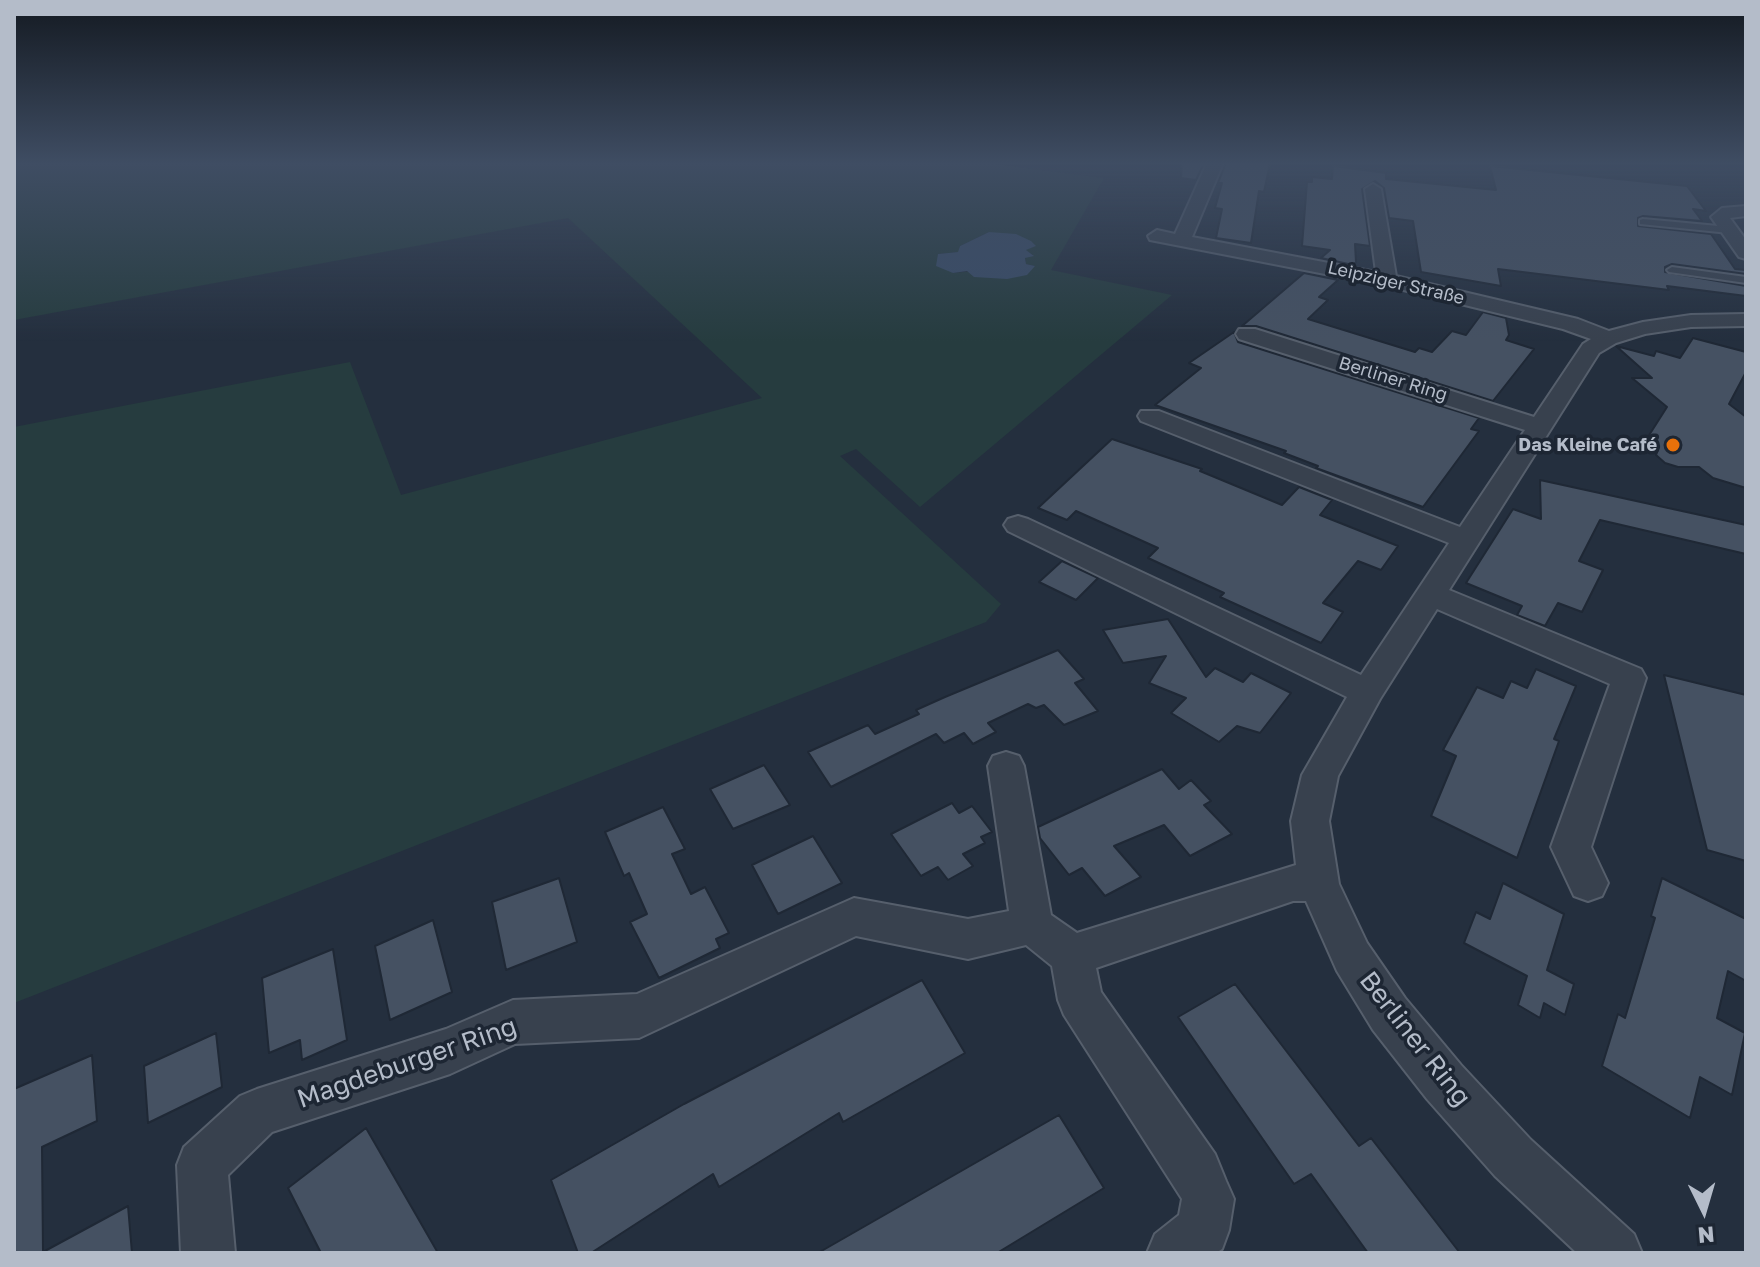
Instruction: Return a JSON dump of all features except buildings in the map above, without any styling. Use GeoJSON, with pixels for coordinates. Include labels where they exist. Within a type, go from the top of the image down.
{"type":"FeatureCollection","features":[{"type":"Feature","properties":{"kind":"street"},"geometry":{"type":"LineString","coordinates":[[1182,240],[1190,222]]}},
{"type":"Feature","properties":{"kind":"street"},"geometry":{"type":"LineString","coordinates":[[1378,222],[1387,280]]}},
{"type":"Feature","properties":{"kind":"street"},"geometry":{"type":"LineString","coordinates":[[1724,222],[1746,253]]}},
{"type":"Feature","properties":{"kind":"street","name":"Leipziger Straße"},"geometry":{"type":"LineString","coordinates":[[1157,236],[1387,280],[1570,324],[1608,338]]}},
{"type":"Feature","properties":{"kind":"street","name":"Berliner Ring"},"geometry":{"type":"LineString","coordinates":[[1615,1253],[1513,1158],[1444,1082],[1389,1014],[1352,957],[1319,884],[1310,821],[1320,775],[1367,692],[1580,361],[1608,338],[1666,323],[1746,320]]}},
{"type":"Feature","properties":{"kind":"street","name":"Berliner Ring"},"geometry":{"type":"LineString","coordinates":[[1247,334],[1538,426]]}},
{"type":"Feature","properties":{"kind":"street"},"geometry":{"type":"LineString","coordinates":[[1150,416],[1465,539]]}},
{"type":"Feature","properties":{"kind":"street"},"geometry":{"type":"LineString","coordinates":[[1018,525],[1367,692]]}},
{"type":"Feature","properties":{"kind":"street"},"geometry":{"type":"LineString","coordinates":[[1430,594],[1629,678],[1571,847],[1588,883]]}},
{"type":"Feature","properties":{"kind":"street"},"geometry":{"type":"LineString","coordinates":[[1006,766],[1032,925],[1072,955],[1080,1000],[1197,1172],[1208,1199],[1203,1230],[1174,1253]]}},
{"type":"Feature","properties":{"kind":"street"},"geometry":{"type":"LineString","coordinates":[[1072,955],[1180,922],[1272,889],[1293,883],[1319,884]]}},
{"type":"Feature","properties":{"kind":"street","name":"Magdeburger Ring"},"geometry":{"type":"LineString","coordinates":[[208,1253],[202,1165],[257,1113],[450,1051],[513,1022],[639,1016],[854,917],[968,939],[1032,925]]}},
{"type":"Feature","properties":{"kind":"lane"},"geometry":{"type":"LineString","coordinates":[[1644,222],[1729,230]]}},
{"type":"Feature","properties":{"kind":"lane"},"geometry":{"type":"LineString","coordinates":[[1672,270],[1746,280]]}},
{"type":"Feature","properties":{"kind":"green space"},"geometry":{"type":"Polygon","coordinates":[[[14,222],[546,222],[14,320],[14,222]]]}},
{"type":"Feature","properties":{"kind":"green space"},"geometry":{"type":"Polygon","coordinates":[[[572,222],[1079,222],[1051,270],[1172,295],[920,507],[856,449],[840,456],[1001,604],[986,622],[14,1003],[14,427],[350,362],[401,495],[762,398],[572,222]],[[989,232],[960,246],[959,252],[938,254],[953,273],[1034,266],[1026,264],[1025,257],[1033,255],[1025,250],[1035,246],[989,232]]]}},
{"type":"Feature","properties":{"kind":"water"},"geometry":{"type":"Polygon","coordinates":[[[989,232],[1016,234],[1036,246],[1026,250],[1034,256],[1025,258],[1026,264],[1035,266],[1027,275],[1007,279],[974,277],[967,271],[953,273],[936,266],[938,254],[958,252],[960,246],[989,232]]]}},
{"type":"Feature","properties":{"kind":"place","name":"Das Kleine Café"},"geometry":{"type":"Point","coordinates":[1673,445]}}]}
